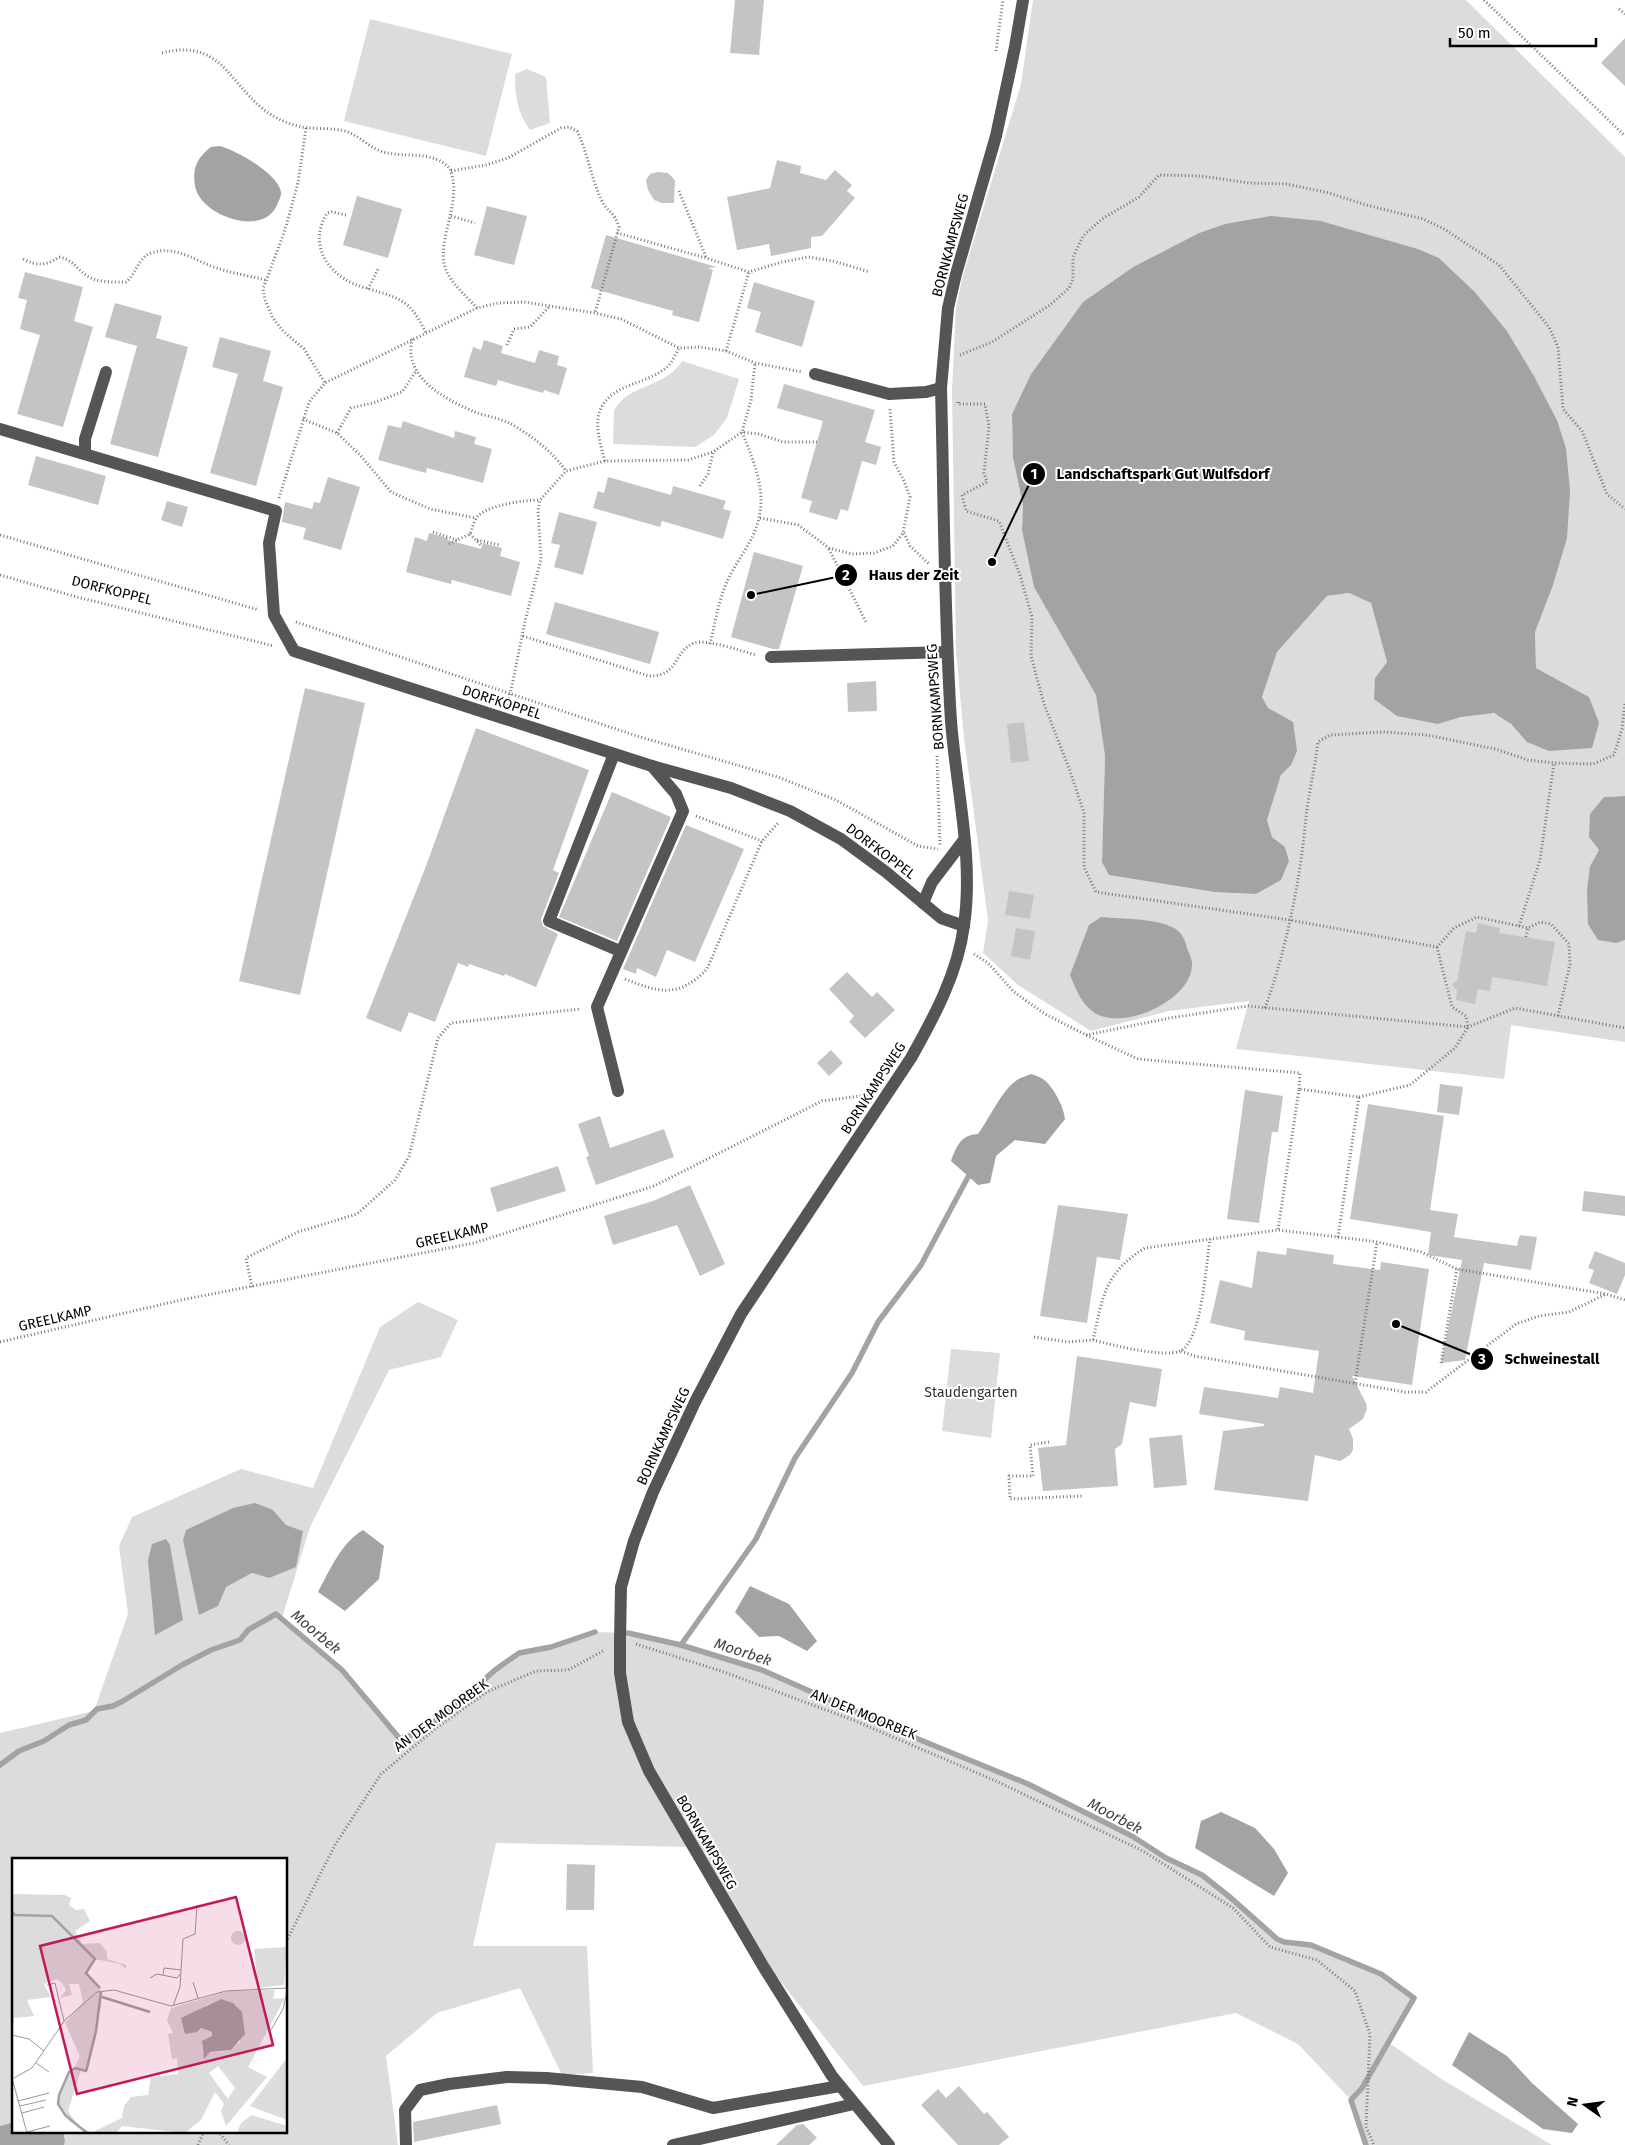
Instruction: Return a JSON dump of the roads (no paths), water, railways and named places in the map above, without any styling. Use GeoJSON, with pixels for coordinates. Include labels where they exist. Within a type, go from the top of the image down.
{"type":"FeatureCollection","features":[{"type":"Feature","properties":{"kind":"street","name":"BORNKAMPSWEG"},"geometry":{"type":"LineString","coordinates":[[889,2145],[842,2089],[763,1966],[649,1771],[628,1722],[620,1673],[621,1587],[634,1541],[652,1492],[695,1402],[741,1314],[911,1058],[946,991],[961,946],[967,901],[964,840],[953,741],[947,652],[941,388],[948,308],[996,136],[1015,48],[1023,0]]}},
{"type":"Feature","properties":{"kind":"street"},"geometry":{"type":"LineString","coordinates":[[0,429],[85,454],[85,439],[106,372]]}},
{"type":"Feature","properties":{"kind":"street"},"geometry":{"type":"LineString","coordinates":[[815,374],[889,394],[926,392],[941,388]]}},
{"type":"Feature","properties":{"kind":"street","name":"DORFKOPPEL"},"geometry":{"type":"LineString","coordinates":[[85,454],[276,511],[269,543],[274,615],[294,651],[652,766],[731,788],[790,811],[841,839],[886,872],[941,918],[964,926]]}},
{"type":"Feature","properties":{"kind":"street"},"geometry":{"type":"LineString","coordinates":[[771,657],[947,652]]}},
{"type":"Feature","properties":{"kind":"street"},"geometry":{"type":"LineString","coordinates":[[614,754],[549,920],[620,952]]}},
{"type":"Feature","properties":{"kind":"street"},"geometry":{"type":"LineString","coordinates":[[618,1091],[597,1007],[684,811],[676,794],[652,766]]}},
{"type":"Feature","properties":{"kind":"street"},"geometry":{"type":"LineString","coordinates":[[924,903],[932,882],[964,840]]}},
{"type":"Feature","properties":{"kind":"street"},"geometry":{"type":"LineString","coordinates":[[406,2145],[405,2110],[420,2090],[449,2084],[507,2077],[612,2084],[642,2087],[713,2108],[842,2089]]}},
{"type":"Feature","properties":{"kind":"street"},"geometry":{"type":"LineString","coordinates":[[673,2145],[854,2104]]}},
{"type":"Feature","properties":{"kind":"waterway"},"geometry":{"type":"LineString","coordinates":[[681,1645],[756,1539],[795,1458],[852,1373],[878,1322],[921,1265],[968,1177]]}},
{"type":"Feature","properties":{"kind":"waterway","name":"Moorbek"},"geometry":{"type":"LineString","coordinates":[[0,1765],[19,1751],[44,1741],[69,1725],[86,1720],[97,1709],[113,1706],[182,1665],[211,1650],[240,1640],[248,1630],[276,1614],[342,1670],[400,1739],[420,1732],[449,1711],[495,1670],[519,1653],[551,1647],[595,1632]]}},
{"type":"Feature","properties":{"kind":"waterway","name":"Moorbek"},"geometry":{"type":"LineString","coordinates":[[628,1633],[681,1645],[762,1670],[918,1739],[1028,1784],[1132,1836],[1166,1858],[1202,1875],[1277,1939],[1284,1942],[1311,1945],[1381,1974],[1414,1998],[1362,2088],[1351,2100],[1366,2145]]}},
{"type":"Feature","properties":{"kind":"place","name":"Landschaftspark Gut Wulfsdorf"},"geometry":{"type":"Point","coordinates":[992,562]}},
{"type":"Feature","properties":{"kind":"place","name":"Haus der Zeit"},"geometry":{"type":"Point","coordinates":[751,595]}},
{"type":"Feature","properties":{"kind":"place","name":"Schweinestall"},"geometry":{"type":"Point","coordinates":[1396,1324]}},
{"type":"Feature","properties":{"kind":"park label","name":"Staudengarten"},"geometry":{"type":"Point","coordinates":[971,1392]}}]}
